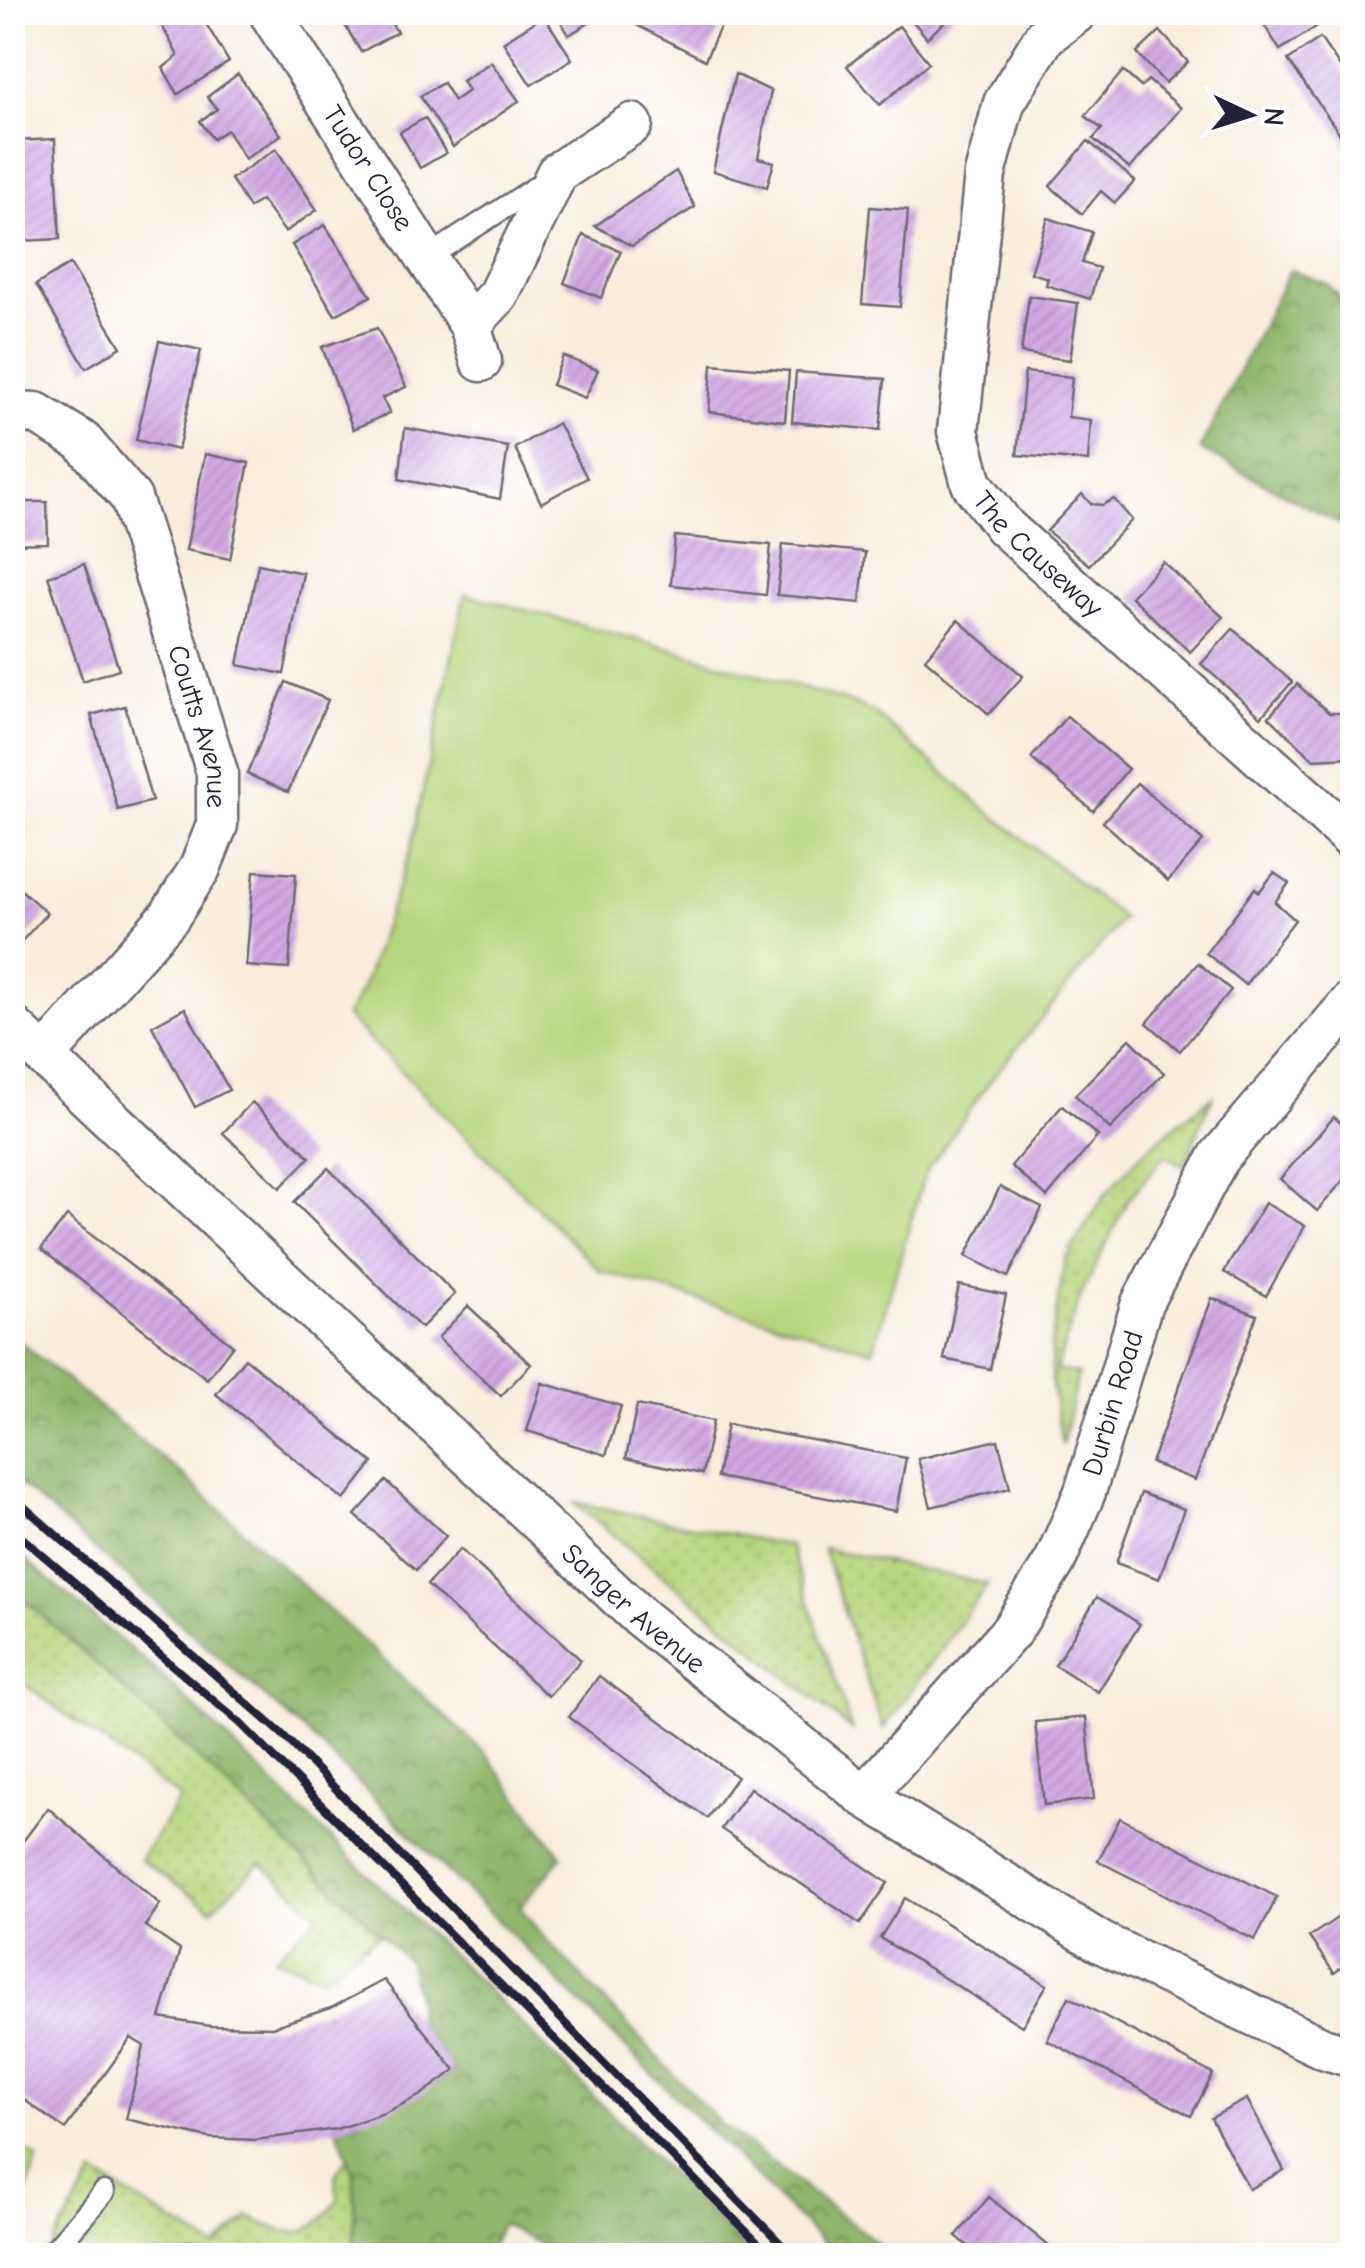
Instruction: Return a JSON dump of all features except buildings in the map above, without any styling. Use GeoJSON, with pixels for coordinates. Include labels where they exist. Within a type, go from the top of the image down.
{"type":"FeatureCollection","features":[{"type":"Feature","properties":{"kind":"street","name":"Tudor Close"},"geometry":{"type":"LineString","coordinates":[[269,12],[427,258],[476,343],[557,173]]}},
{"type":"Feature","properties":{"kind":"street","name":"The Causeway"},"geometry":{"type":"LineString","coordinates":[[1077,12],[1045,36],[1004,102],[985,174],[958,431],[972,484],[1005,527],[1352,839]]}},
{"type":"Feature","properties":{"kind":"street"},"geometry":{"type":"LineString","coordinates":[[557,173],[632,124]]}},
{"type":"Feature","properties":{"kind":"street","name":"Coutts Avenue"},"geometry":{"type":"LineString","coordinates":[[12,412],[36,413],[82,441],[130,498],[216,772],[217,825],[200,868],[169,916],[46,1054]]}},
{"type":"Feature","properties":{"kind":"street","name":"Durbin Road"},"geometry":{"type":"LineString","coordinates":[[864,1796],[1012,1630],[1048,1572],[1085,1492],[1142,1303],[1219,1157],[1352,1001]]}},
{"type":"Feature","properties":{"kind":"street","name":"Sanger Avenue"},"geometry":{"type":"LineString","coordinates":[[12,1026],[640,1617],[864,1796],[1100,1942],[1323,2048],[1352,2057]]}},
{"type":"Feature","properties":{"kind":"lane"},"geometry":{"type":"LineString","coordinates":[[427,258],[557,173]]}},
{"type":"Feature","properties":{"kind":"lane"},"geometry":{"type":"LineString","coordinates":[[49,2256],[104,2192]]}},
{"type":"Feature","properties":{"kind":"green space"},"geometry":{"type":"Polygon","coordinates":[[[1290,270],[1327,284],[1352,309],[1352,498],[1340,524],[1200,449],[1290,270]]]}},
{"type":"Feature","properties":{"kind":"green space"},"geometry":{"type":"Polygon","coordinates":[[[465,594],[672,649],[855,704],[877,715],[985,809],[1123,918],[991,1080],[925,1173],[873,1351],[600,1271],[346,1016],[362,989],[409,855],[465,594]]]}},
{"type":"Feature","properties":{"kind":"green space"},"geometry":{"type":"Polygon","coordinates":[[[1212,1097],[1184,1166],[1164,1156],[1128,1200],[1081,1295],[1056,1370],[1078,1374],[1062,1445],[1052,1385],[1051,1344],[1065,1260],[1104,1196],[1145,1150],[1212,1097]]]}},
{"type":"Feature","properties":{"kind":"green space"},"geometry":{"type":"Polygon","coordinates":[[[13,1336],[180,1473],[487,1755],[562,1857],[520,1907],[537,1930],[721,2124],[893,2255],[835,2255],[316,1741],[13,1478],[13,1336]]]}},
{"type":"Feature","properties":{"kind":"green space"},"geometry":{"type":"Polygon","coordinates":[[[573,1502],[790,1546],[852,1730],[573,1502]]]}},
{"type":"Feature","properties":{"kind":"green space"},"geometry":{"type":"Polygon","coordinates":[[[12,1548],[160,1674],[501,2003],[751,2255],[560,2255],[501,2224],[488,2255],[354,2255],[354,2174],[337,2129],[398,2104],[455,2070],[417,2022],[418,2001],[409,1962],[164,1727],[13,1590],[12,1548]]]}},
{"type":"Feature","properties":{"kind":"green space"},"geometry":{"type":"Polygon","coordinates":[[[823,1548],[988,1584],[883,1729],[823,1548]]]}},
{"type":"Feature","properties":{"kind":"green space"},"geometry":{"type":"Polygon","coordinates":[[[13,1590],[199,1759],[380,1934],[323,1977],[274,1958],[319,1915],[261,1863],[212,1909],[140,1860],[180,1798],[13,1676],[13,1590]]]}},
{"type":"Feature","properties":{"kind":"green space"},"geometry":{"type":"Polygon","coordinates":[[[13,2144],[38,2158],[13,2233],[13,2144]]]}},
{"type":"Feature","properties":{"kind":"green space"},"geometry":{"type":"Polygon","coordinates":[[[348,2158],[354,2174],[354,2255],[46,2256],[94,2174],[216,2248],[249,2217],[277,2229],[298,2232],[317,2223],[338,2200],[335,2175],[348,2158]]]}},
{"type":"Feature","properties":{"kind":"railway"},"geometry":{"type":"LineString","coordinates":[[12,1496],[281,1733],[793,2256]]}},
{"type":"Feature","properties":{"kind":"railway"},"geometry":{"type":"LineString","coordinates":[[12,1529],[240,1723],[771,2256]]}}]}
